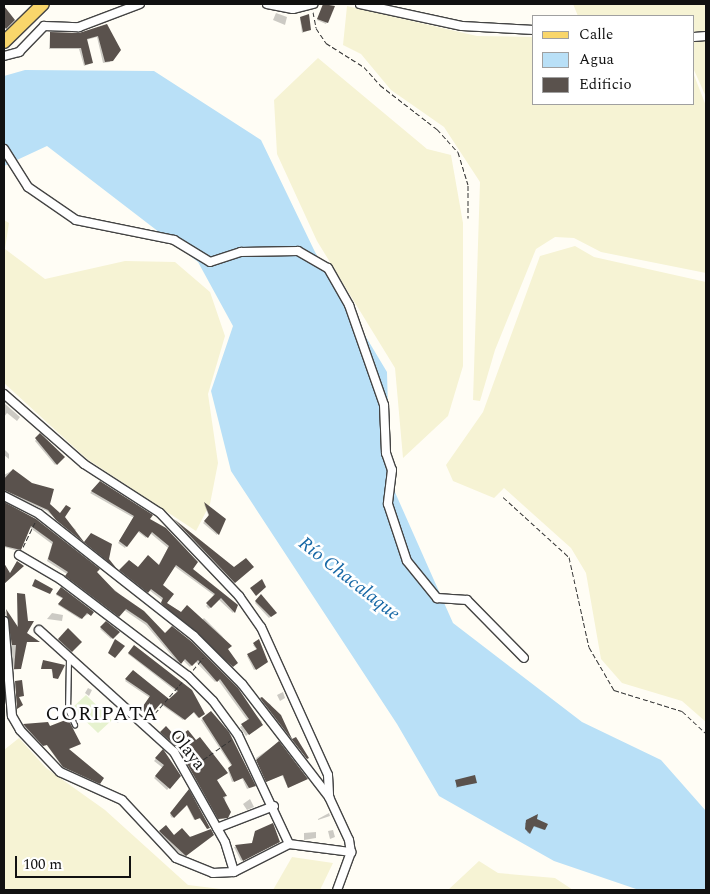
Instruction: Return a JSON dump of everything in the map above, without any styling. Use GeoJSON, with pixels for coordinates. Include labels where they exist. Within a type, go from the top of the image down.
{"type":"FeatureCollection","features":[{"type":"Feature","properties":{"kind":"main road"},"geometry":{"type":"LineString","coordinates":[[4,42],[43,4]]}},
{"type":"Feature","properties":{"kind":"street"},"geometry":{"type":"LineString","coordinates":[[4,56],[19,52],[44,26],[79,27],[140,4]]}},
{"type":"Feature","properties":{"kind":"street"},"geometry":{"type":"LineString","coordinates":[[266,4],[293,9],[313,4]]}},
{"type":"Feature","properties":{"kind":"street"},"geometry":{"type":"LineString","coordinates":[[360,4],[462,26],[532,30]]}},
{"type":"Feature","properties":{"kind":"street"},"geometry":{"type":"LineString","coordinates":[[4,149],[28,188],[76,220],[174,240],[210,262],[242,252],[298,251],[328,268],[349,305],[384,405],[386,453],[392,470],[388,504],[407,561],[437,598],[467,600],[524,658]]}},
{"type":"Feature","properties":{"kind":"street"},"geometry":{"type":"LineString","coordinates":[[4,394],[84,464],[160,513],[239,596],[261,627],[328,775],[329,798]]}},
{"type":"Feature","properties":{"kind":"street"},"geometry":{"type":"LineString","coordinates":[[4,496],[39,514],[210,650],[329,798],[351,852],[337,890]]}},
{"type":"Feature","properties":{"kind":"street"},"geometry":{"type":"LineString","coordinates":[[19,555],[60,579],[188,676],[238,735],[274,806],[289,844]]}},
{"type":"Feature","properties":{"kind":"street"},"geometry":{"type":"LineString","coordinates":[[4,621],[12,716],[38,750],[60,772],[122,800],[182,862],[213,873],[234,872],[289,844],[351,852]]}},
{"type":"Feature","properties":{"kind":"street","name":"Olaya"},"geometry":{"type":"LineString","coordinates":[[39,630],[69,660],[145,724],[187,771],[217,828],[234,872]]}},
{"type":"Feature","properties":{"kind":"street"},"geometry":{"type":"LineString","coordinates":[[217,828],[274,806]]}},
{"type":"Feature","properties":{"kind":"lane"},"geometry":{"type":"LineString","coordinates":[[69,660],[68,710],[76,725]]}},
{"type":"Feature","properties":{"kind":"path"},"geometry":{"type":"LineString","coordinates":[[313,4],[316,28],[326,43],[364,67],[380,85],[437,129],[458,152],[468,185],[468,218]]}},
{"type":"Feature","properties":{"kind":"path"},"geometry":{"type":"LineString","coordinates":[[503,497],[569,556],[590,647],[614,690],[682,711],[706,733]]}},
{"type":"Feature","properties":{"kind":"path"},"geometry":{"type":"LineString","coordinates":[[19,555],[39,514]]}},
{"type":"Feature","properties":{"kind":"path"},"geometry":{"type":"LineString","coordinates":[[145,724],[210,650]]}},
{"type":"Feature","properties":{"kind":"path"},"geometry":{"type":"LineString","coordinates":[[187,771],[238,735]]}},
{"type":"Feature","properties":{"kind":"shaded area"},"geometry":{"type":"Polygon","coordinates":[[[573,4],[706,4],[706,34],[695,35],[695,15],[578,15],[573,4]]]}},
{"type":"Feature","properties":{"kind":"shaded area"},"geometry":{"type":"Polygon","coordinates":[[[347,6],[477,36],[532,37],[532,105],[695,105],[695,78],[706,106],[706,273],[601,252],[574,238],[555,237],[536,249],[495,350],[480,401],[473,400],[480,182],[444,127],[391,90],[361,54],[343,45],[347,6]]]}},
{"type":"Feature","properties":{"kind":"shaded area"},"geometry":{"type":"Polygon","coordinates":[[[695,40],[706,40],[706,97],[695,72],[695,40]]]}},
{"type":"Feature","properties":{"kind":"shaded area"},"geometry":{"type":"Polygon","coordinates":[[[318,58],[427,149],[451,155],[463,223],[463,366],[448,416],[403,458],[395,368],[317,241],[277,154],[274,100],[318,58]]]}},
{"type":"Feature","properties":{"kind":"shaded area"},"geometry":{"type":"Polygon","coordinates":[[[4,220],[9,223],[5,249],[45,279],[125,261],[175,262],[210,292],[225,336],[208,394],[218,463],[210,504],[196,531],[87,459],[4,383],[4,220]]]}},
{"type":"Feature","properties":{"kind":"shaded area"},"geometry":{"type":"Polygon","coordinates":[[[575,246],[594,257],[706,282],[706,722],[682,701],[622,683],[601,659],[586,573],[571,548],[504,488],[494,498],[453,481],[446,465],[483,412],[540,256],[575,246]]]}},
{"type":"Feature","properties":{"kind":"shaded area"},"geometry":{"type":"Polygon","coordinates":[[[19,738],[46,768],[105,810],[188,885],[229,890],[4,890],[4,750],[19,738]]]}},
{"type":"Feature","properties":{"kind":"shaded area"},"geometry":{"type":"Polygon","coordinates":[[[292,857],[333,863],[320,890],[273,890],[292,857]]]}},
{"type":"Feature","properties":{"kind":"shaded area"},"geometry":{"type":"Polygon","coordinates":[[[479,861],[498,873],[555,878],[573,890],[448,890],[479,861]]]}},
{"type":"Feature","properties":{"kind":"green space"},"geometry":{"type":"Polygon","coordinates":[[[86,695],[112,720],[98,733],[72,708],[86,695]]]}},
{"type":"Feature","properties":{"kind":"water","name":"Río Chacalaque"},"geometry":{"type":"Polygon","coordinates":[[[25,70],[154,71],[261,140],[315,252],[387,372],[390,481],[453,623],[582,722],[661,760],[706,811],[706,890],[639,890],[554,861],[439,796],[397,724],[231,471],[211,391],[233,326],[198,262],[47,146],[4,166],[4,76],[25,70]]]}},
{"type":"Feature","properties":{"kind":"building"},"geometry":{"type":"Polygon","coordinates":[[[323,4],[335,6],[328,23],[317,19],[323,4]]]}},
{"type":"Feature","properties":{"kind":"building"},"geometry":{"type":"Polygon","coordinates":[[[4,6],[15,20],[6,29],[4,26],[4,6]]]}},
{"type":"Feature","properties":{"kind":"building"},"geometry":{"type":"Polygon","coordinates":[[[309,14],[311,30],[303,32],[300,17],[309,14]]]}},
{"type":"Feature","properties":{"kind":"building"},"geometry":{"type":"Polygon","coordinates":[[[107,24],[121,50],[113,61],[105,62],[98,36],[87,39],[93,63],[85,65],[81,48],[50,48],[50,32],[79,33],[107,24]]]}},
{"type":"Feature","properties":{"kind":"building"},"geometry":{"type":"Polygon","coordinates":[[[40,433],[65,457],[57,465],[35,438],[40,433]]]}},
{"type":"Feature","properties":{"kind":"building"},"geometry":{"type":"Polygon","coordinates":[[[13,469],[32,483],[54,489],[50,504],[60,513],[66,505],[71,508],[65,517],[84,542],[91,533],[112,544],[109,559],[117,569],[56,520],[48,510],[4,490],[4,479],[13,469]]]}},
{"type":"Feature","properties":{"kind":"building"},"geometry":{"type":"Polygon","coordinates":[[[100,481],[153,515],[150,519],[166,528],[198,562],[193,569],[238,605],[235,613],[221,598],[211,608],[206,603],[215,594],[176,565],[163,585],[174,594],[167,603],[181,612],[187,605],[232,646],[228,649],[238,663],[233,667],[161,603],[163,598],[151,589],[148,593],[119,570],[129,560],[138,567],[148,555],[159,565],[169,546],[152,532],[148,538],[139,531],[127,547],[119,541],[134,516],[91,491],[100,481]]]}},
{"type":"Feature","properties":{"kind":"building"},"geometry":{"type":"Polygon","coordinates":[[[4,502],[36,519],[100,569],[97,572],[115,591],[144,611],[165,633],[172,626],[192,642],[238,688],[263,725],[249,735],[241,724],[249,719],[220,679],[217,682],[198,660],[192,666],[185,659],[181,664],[147,623],[126,609],[119,617],[65,576],[68,572],[48,559],[53,542],[31,526],[21,550],[4,546],[4,502]]]}},
{"type":"Feature","properties":{"kind":"building"},"geometry":{"type":"Polygon","coordinates":[[[204,502],[226,519],[219,535],[204,521],[209,515],[204,502]]]}},
{"type":"Feature","properties":{"kind":"building"},"geometry":{"type":"Polygon","coordinates":[[[174,519],[234,567],[246,558],[254,567],[235,583],[174,519]]]}},
{"type":"Feature","properties":{"kind":"building"},"geometry":{"type":"Polygon","coordinates":[[[17,561],[24,566],[4,584],[4,563],[10,573],[17,561]]]}},
{"type":"Feature","properties":{"kind":"building"},"geometry":{"type":"Polygon","coordinates":[[[35,579],[53,589],[50,594],[32,586],[35,579]]]}},
{"type":"Feature","properties":{"kind":"building"},"geometry":{"type":"Polygon","coordinates":[[[262,579],[266,587],[256,596],[250,588],[262,579]]]}},
{"type":"Feature","properties":{"kind":"building"},"geometry":{"type":"Polygon","coordinates":[[[61,587],[94,612],[91,616],[87,613],[82,619],[58,604],[63,598],[56,594],[61,587]]]}},
{"type":"Feature","properties":{"kind":"building"},"geometry":{"type":"Polygon","coordinates":[[[17,593],[25,594],[28,621],[34,621],[27,633],[40,642],[27,642],[21,669],[14,669],[16,645],[12,645],[6,609],[18,627],[17,593]]]}},
{"type":"Feature","properties":{"kind":"building"},"geometry":{"type":"Polygon","coordinates":[[[261,594],[277,613],[271,617],[255,601],[261,594]]]}},
{"type":"Feature","properties":{"kind":"building"},"geometry":{"type":"Polygon","coordinates":[[[106,621],[120,632],[113,639],[100,627],[106,621]]]}},
{"type":"Feature","properties":{"kind":"building"},"geometry":{"type":"Polygon","coordinates":[[[68,628],[82,642],[72,652],[58,639],[68,628]]]}},
{"type":"Feature","properties":{"kind":"building"},"geometry":{"type":"Polygon","coordinates":[[[115,639],[125,646],[115,658],[108,653],[115,639]]]}},
{"type":"Feature","properties":{"kind":"building"},"geometry":{"type":"Polygon","coordinates":[[[259,639],[268,662],[256,670],[247,654],[257,649],[253,643],[259,639]]]}},
{"type":"Feature","properties":{"kind":"building"},"geometry":{"type":"Polygon","coordinates":[[[134,645],[192,690],[205,714],[199,718],[194,712],[185,720],[161,703],[150,716],[141,709],[150,696],[125,679],[133,670],[169,699],[178,691],[128,653],[134,645]]]}},
{"type":"Feature","properties":{"kind":"building"},"geometry":{"type":"Polygon","coordinates":[[[43,660],[65,665],[58,679],[53,678],[52,669],[41,669],[43,660]]]}},
{"type":"Feature","properties":{"kind":"building"},"geometry":{"type":"Polygon","coordinates":[[[22,680],[24,696],[19,697],[23,705],[17,709],[15,681],[22,680]]]}},
{"type":"Feature","properties":{"kind":"building"},"geometry":{"type":"Polygon","coordinates":[[[262,697],[281,715],[292,739],[296,737],[309,758],[307,759],[260,698],[262,697]]]}},
{"type":"Feature","properties":{"kind":"building"},"geometry":{"type":"Polygon","coordinates":[[[211,711],[229,732],[256,786],[249,788],[243,778],[234,782],[228,768],[232,765],[202,718],[211,711]]]}},
{"type":"Feature","properties":{"kind":"building"},"geometry":{"type":"Polygon","coordinates":[[[68,719],[81,744],[69,749],[104,778],[100,784],[63,767],[47,745],[43,746],[23,724],[48,722],[50,726],[68,719]]]}},
{"type":"Feature","properties":{"kind":"building"},"geometry":{"type":"Polygon","coordinates":[[[166,726],[177,738],[188,730],[196,740],[200,737],[228,773],[217,780],[227,796],[223,797],[231,812],[228,818],[218,819],[179,749],[160,732],[166,726]]]}},
{"type":"Feature","properties":{"kind":"building"},"geometry":{"type":"Polygon","coordinates":[[[279,741],[308,779],[288,788],[283,775],[266,782],[256,760],[279,741]]]}},
{"type":"Feature","properties":{"kind":"building"},"geometry":{"type":"Polygon","coordinates":[[[163,749],[181,776],[170,789],[155,776],[164,765],[155,758],[163,749]]]}},
{"type":"Feature","properties":{"kind":"building"},"geometry":{"type":"Polygon","coordinates":[[[475,775],[477,783],[457,787],[455,780],[475,775]]]}},
{"type":"Feature","properties":{"kind":"building"},"geometry":{"type":"Polygon","coordinates":[[[189,789],[210,828],[207,829],[200,818],[195,820],[187,805],[174,818],[170,813],[189,789]]]}},
{"type":"Feature","properties":{"kind":"building"},"geometry":{"type":"Polygon","coordinates":[[[538,814],[537,819],[548,824],[545,830],[534,826],[530,834],[525,829],[526,820],[538,814]]]}},
{"type":"Feature","properties":{"kind":"building"},"geometry":{"type":"Polygon","coordinates":[[[273,823],[280,842],[243,861],[235,845],[252,843],[255,831],[273,823]]]}},
{"type":"Feature","properties":{"kind":"building"},"geometry":{"type":"Polygon","coordinates":[[[166,825],[174,835],[182,828],[190,837],[211,829],[214,835],[186,856],[159,831],[166,825]]]}},
{"type":"Feature","properties":{"kind":"district","name":"CORIPATA"},"geometry":{"type":"Point","coordinates":[102,714]}}]}
